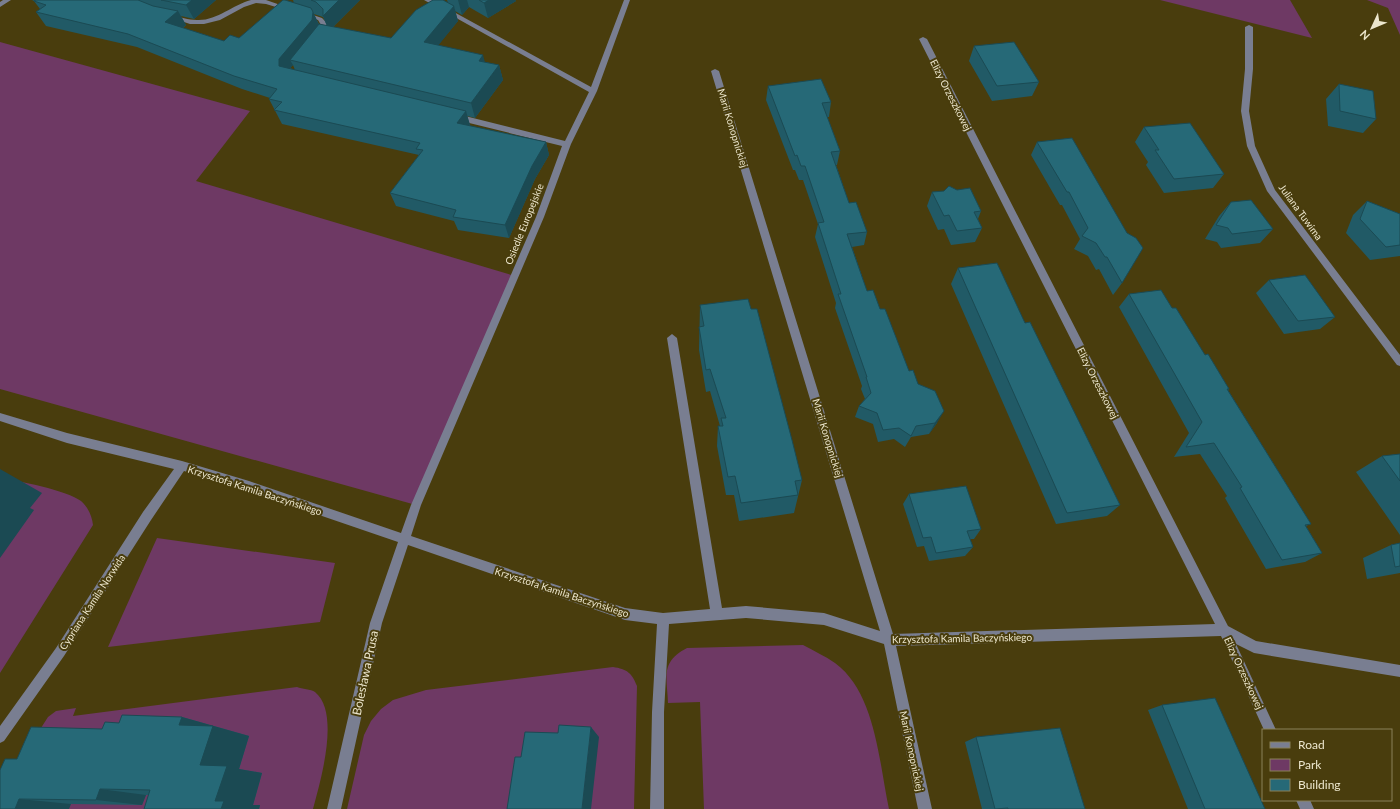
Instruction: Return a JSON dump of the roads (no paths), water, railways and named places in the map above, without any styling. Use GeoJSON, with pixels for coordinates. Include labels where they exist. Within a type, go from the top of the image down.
{"type":"FeatureCollection","features":[{"type":"Feature","properties":{"kind":"street"},"geometry":{"type":"LineString","coordinates":[[0,5],[8,0]]}},
{"type":"Feature","properties":{"kind":"street"},"geometry":{"type":"LineString","coordinates":[[161,14],[191,23],[202,23],[215,20],[248,3],[258,0],[320,19],[325,25],[323,34],[314,46]]}},
{"type":"Feature","properties":{"kind":"street"},"geometry":{"type":"LineString","coordinates":[[427,0],[593,91]]}},
{"type":"Feature","properties":{"kind":"street","name":"Osiedle Europejskie"},"geometry":{"type":"LineString","coordinates":[[403,540],[416,505],[540,217],[567,144],[593,91],[627,0]]}},
{"type":"Feature","properties":{"kind":"street","name":"Juliana Tuwima"},"geometry":{"type":"LineString","coordinates":[[1249,27],[1249,69],[1245,111],[1250,146],[1271,191],[1400,362]]}},
{"type":"Feature","properties":{"kind":"street","name":"Elizy Orzeszkowej"},"geometry":{"type":"LineString","coordinates":[[923,39],[1224,630],[1270,729]]}},
{"type":"Feature","properties":{"kind":"street","name":"Marii Konopnickiej"},"geometry":{"type":"LineString","coordinates":[[715,71],[889,640],[925,809]]}},
{"type":"Feature","properties":{"kind":"street"},"geometry":{"type":"LineString","coordinates":[[452,115],[567,144]]}},
{"type":"Feature","properties":{"kind":"street"},"geometry":{"type":"LineString","coordinates":[[672,338],[716,615]]}},
{"type":"Feature","properties":{"kind":"street","name":"Krzysztofa Kamila Baczyńskiego"},"geometry":{"type":"LineString","coordinates":[[0,416],[67,438],[182,466],[249,486],[403,540],[625,614],[663,619],[746,612],[824,618],[889,640],[1224,630]]}},
{"type":"Feature","properties":{"kind":"street","name":"Cypriana Kamila Norwida"},"geometry":{"type":"LineString","coordinates":[[0,737],[60,652],[147,516],[182,466]]}},
{"type":"Feature","properties":{"kind":"street","name":"Bolesława Prusa"},"geometry":{"type":"LineString","coordinates":[[334,809],[376,623],[403,540]]}},
{"type":"Feature","properties":{"kind":"street"},"geometry":{"type":"LineString","coordinates":[[657,809],[658,712],[663,619]]}},
{"type":"Feature","properties":{"kind":"street"},"geometry":{"type":"LineString","coordinates":[[1224,630],[1254,647],[1400,671]]}}]}
